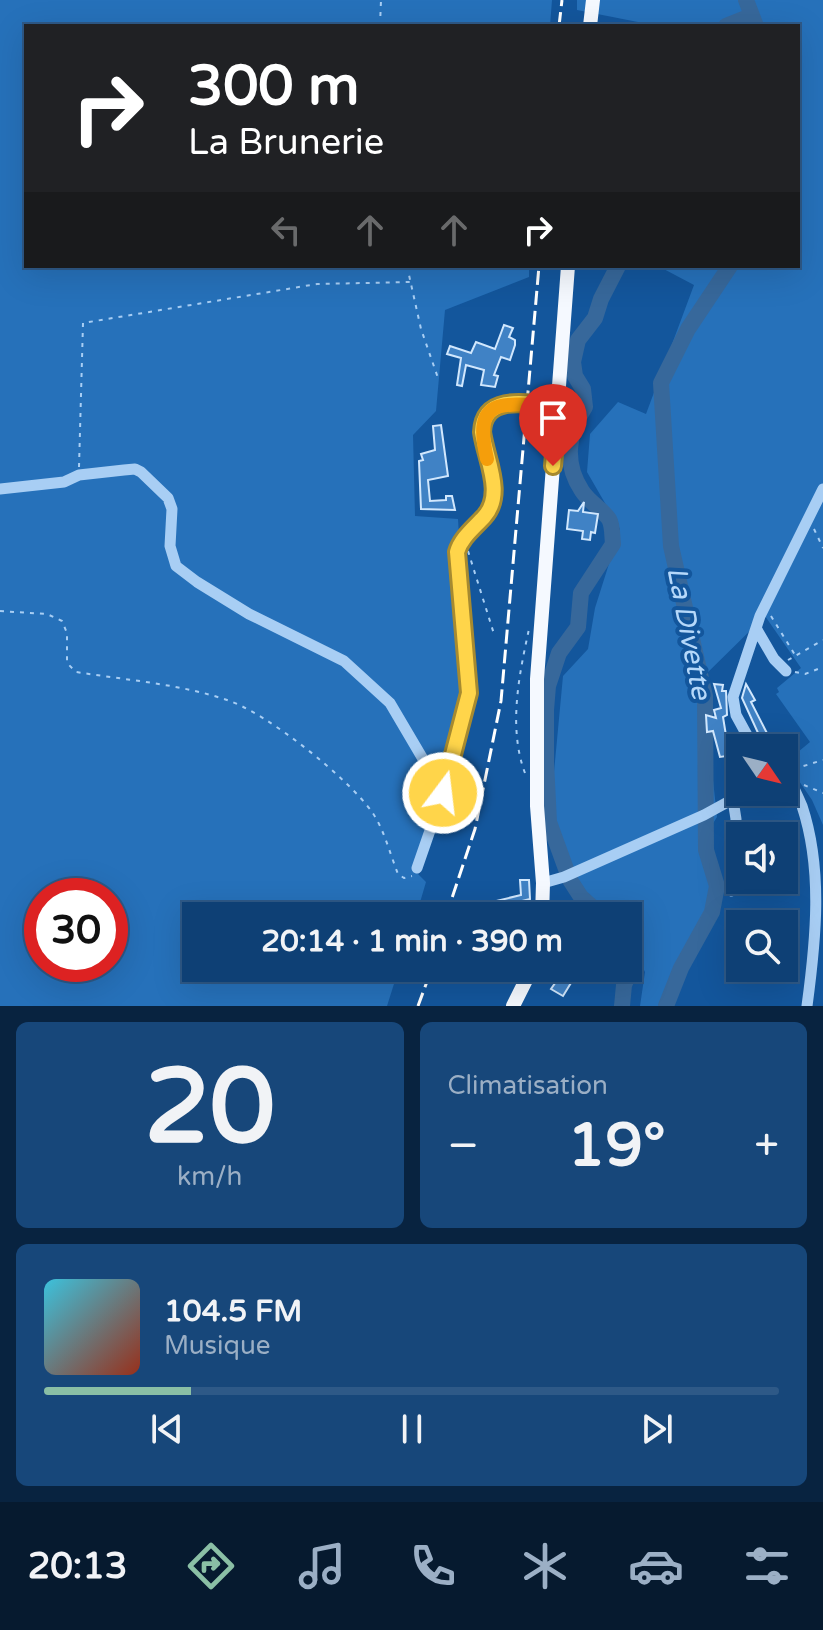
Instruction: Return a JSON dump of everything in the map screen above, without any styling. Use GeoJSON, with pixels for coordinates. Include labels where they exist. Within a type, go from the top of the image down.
{"type":"FeatureCollection","features":[{"type":"Feature","properties":{"kind":"main road"},"geometry":{"type":"LineString","coordinates":[[590,24],[593,0]]}},
{"type":"Feature","properties":{"kind":"main road"},"geometry":{"type":"LineString","coordinates":[[542,902],[537,806],[537,679],[568,268]]}},
{"type":"Feature","properties":{"kind":"main road"},"geometry":{"type":"LineString","coordinates":[[513,1006],[525,982]]}},
{"type":"Feature","properties":{"kind":"street"},"geometry":{"type":"LineString","coordinates":[[417,868],[443,793],[469,693],[456,559],[459,546],[490,510],[495,499],[482,432],[484,419],[494,408],[508,403],[558,407]]}},
{"type":"Feature","properties":{"kind":"street"},"geometry":{"type":"LineString","coordinates":[[0,489],[64,482],[79,475],[135,469],[141,472],[168,498],[172,509],[170,546],[176,566],[249,614],[344,661],[390,703],[443,793]]}},
{"type":"Feature","properties":{"kind":"street"},"geometry":{"type":"LineString","coordinates":[[746,734],[732,703],[756,628],[765,615],[823,489]]}},
{"type":"Feature","properties":{"kind":"street"},"geometry":{"type":"LineString","coordinates":[[756,628],[784,668]]}},
{"type":"Feature","properties":{"kind":"street"},"geometry":{"type":"LineString","coordinates":[[798,799],[810,823],[820,863],[820,913],[807,1006]]}},
{"type":"Feature","properties":{"kind":"street"},"geometry":{"type":"LineString","coordinates":[[543,883],[726,804]]}},
{"type":"Feature","properties":{"kind":"path"},"geometry":{"type":"LineString","coordinates":[[380,24],[381,0]]}},
{"type":"Feature","properties":{"kind":"path"},"geometry":{"type":"LineString","coordinates":[[408,268],[421,329],[438,378]]}},
{"type":"Feature","properties":{"kind":"path"},"geometry":{"type":"LineString","coordinates":[[79,475],[83,323],[317,284],[411,282]]}},
{"type":"Feature","properties":{"kind":"path"},"geometry":{"type":"LineString","coordinates":[[808,538],[813,528],[823,548]]}},
{"type":"Feature","properties":{"kind":"path"},"geometry":{"type":"LineString","coordinates":[[817,536],[823,532]]}},
{"type":"Feature","properties":{"kind":"path"},"geometry":{"type":"LineString","coordinates":[[467,535],[467,547],[494,634]]}},
{"type":"Feature","properties":{"kind":"path"},"geometry":{"type":"LineString","coordinates":[[527,778],[516,729],[519,689],[531,620],[542,609]]}},
{"type":"Feature","properties":{"kind":"path"},"geometry":{"type":"LineString","coordinates":[[0,611],[47,614],[62,621],[67,633],[67,663],[76,672],[182,689],[226,699],[255,711],[335,774],[371,811],[398,874],[408,878],[417,868]]}},
{"type":"Feature","properties":{"kind":"path"},"geometry":{"type":"LineString","coordinates":[[765,615],[795,655]]}},
{"type":"Feature","properties":{"kind":"path"},"geometry":{"type":"LineString","coordinates":[[823,640],[795,655],[784,668],[805,674],[823,667]]}},
{"type":"Feature","properties":{"kind":"path"},"geometry":{"type":"LineString","coordinates":[[798,766],[823,760]]}},
{"type":"Feature","properties":{"kind":"path"},"geometry":{"type":"LineString","coordinates":[[798,781],[823,793]]}},
{"type":"Feature","properties":{"kind":"shaded area"},"geometry":{"type":"Polygon","coordinates":[[[0,0],[552,0],[550,24],[24,24],[24,268],[529,268],[529,277],[445,310],[436,411],[413,435],[415,516],[458,519],[459,536],[448,554],[459,705],[437,798],[414,870],[426,882],[420,902],[182,902],[182,982],[395,982],[387,1006],[0,1006],[0,0]]]}},
{"type":"Feature","properties":{"kind":"shaded area"},"geometry":{"type":"Polygon","coordinates":[[[577,0],[823,0],[823,825],[812,800],[798,780],[798,752],[810,742],[776,694],[779,692],[777,688],[801,668],[765,616],[702,678],[717,817],[707,833],[714,900],[676,971],[670,1006],[640,1006],[645,972],[642,966],[642,902],[594,902],[587,897],[566,868],[551,804],[563,676],[588,649],[595,608],[620,529],[587,472],[590,434],[618,402],[646,414],[694,285],[662,268],[800,268],[800,24],[643,23],[577,10],[577,0]]]}},
{"type":"Feature","properties":{"kind":"building"},"geometry":{"type":"Polygon","coordinates":[[[504,325],[513,328],[509,337],[515,340],[515,345],[510,360],[501,357],[494,375],[498,376],[495,387],[481,385],[484,370],[466,365],[462,386],[457,385],[461,358],[447,354],[450,346],[471,353],[476,342],[495,349],[504,325]]]}},
{"type":"Feature","properties":{"kind":"building"},"geometry":{"type":"Polygon","coordinates":[[[441,425],[448,476],[428,480],[430,501],[446,500],[446,496],[452,496],[455,510],[421,509],[419,461],[423,460],[421,454],[435,450],[433,426],[441,425]]]}},
{"type":"Feature","properties":{"kind":"building"},"geometry":{"type":"Polygon","coordinates":[[[584,502],[583,512],[598,514],[595,533],[591,532],[590,540],[582,539],[583,531],[567,529],[569,510],[578,511],[584,502]]]}},
{"type":"Feature","properties":{"kind":"building"},"geometry":{"type":"Polygon","coordinates":[[[714,684],[723,685],[722,691],[726,691],[727,715],[723,717],[726,756],[720,757],[713,731],[707,732],[706,715],[716,718],[714,710],[721,708],[714,684]]]}},
{"type":"Feature","properties":{"kind":"building"},"geometry":{"type":"Polygon","coordinates":[[[746,684],[755,700],[751,702],[767,734],[758,734],[742,698],[746,684]]]}},
{"type":"Feature","properties":{"kind":"building"},"geometry":{"type":"Polygon","coordinates":[[[520,880],[529,880],[530,899],[492,902],[521,895],[520,880]]]}},
{"type":"Feature","properties":{"kind":"building"},"geometry":{"type":"Polygon","coordinates":[[[556,982],[572,982],[563,996],[551,989],[556,982]]]}},
{"type":"Feature","properties":{"kind":"waterway","name":"La Divette"},"geometry":{"type":"LineString","coordinates":[[746,0],[755,24]]}},
{"type":"Feature","properties":{"kind":"waterway","name":"La Divette"},"geometry":{"type":"LineString","coordinates":[[731,24],[751,16]]}},
{"type":"Feature","properties":{"kind":"waterway","name":"La Divette"},"geometry":{"type":"LineString","coordinates":[[587,902],[570,880],[549,822],[546,710],[548,686],[559,653],[578,627],[581,593],[613,544],[609,519],[576,481],[570,449],[574,427],[585,407],[583,389],[575,376],[573,362],[578,340],[595,318],[617,268]]}},
{"type":"Feature","properties":{"kind":"waterway","name":"La Divette"},"geometry":{"type":"LineString","coordinates":[[666,1006],[681,968],[712,912],[717,886],[706,850],[705,696],[671,546],[661,383],[688,329],[729,268]]}},
{"type":"Feature","properties":{"kind":"waterway","name":"La Divette"},"geometry":{"type":"LineString","coordinates":[[622,1006],[625,982]]}},
{"type":"Feature","properties":{"kind":"railway"},"geometry":{"type":"LineString","coordinates":[[559,24],[562,0]]}},
{"type":"Feature","properties":{"kind":"railway"},"geometry":{"type":"LineString","coordinates":[[451,902],[475,829],[501,701],[539,268]]}},
{"type":"Feature","properties":{"kind":"railway"},"geometry":{"type":"LineString","coordinates":[[418,1006],[427,982]]}},
{"type":"Feature","properties":{"kind":"slow traffic"},"geometry":{"type":"LineString","coordinates":[[487,459],[482,424],[488,413],[508,403],[543,406]]}},
{"type":"Feature","properties":{"kind":"route"},"geometry":{"type":"LineString","coordinates":[[443,793],[469,693],[457,552],[495,499],[482,432],[482,424],[488,413],[508,403],[558,407],[553,466]]}}]}
